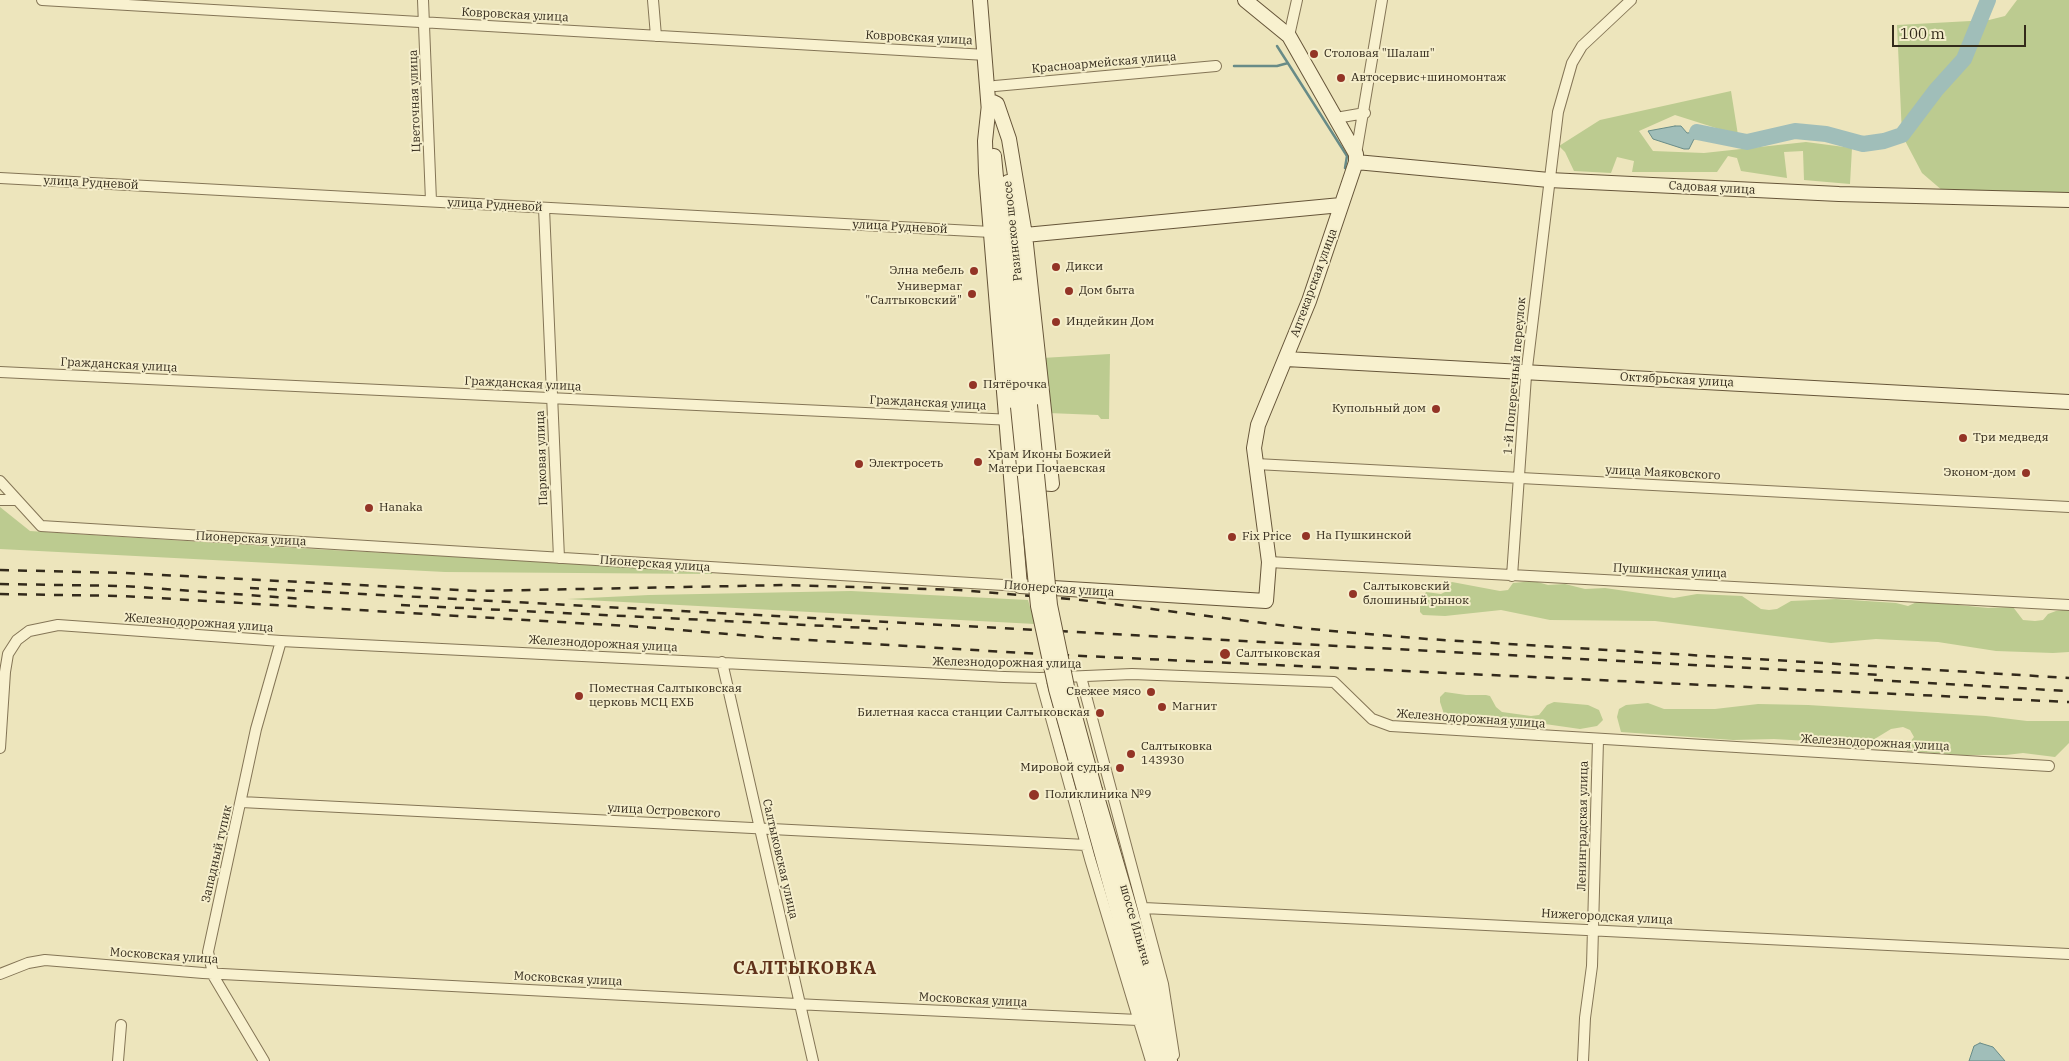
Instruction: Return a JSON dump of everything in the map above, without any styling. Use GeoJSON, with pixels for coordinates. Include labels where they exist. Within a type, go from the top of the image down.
{"type":"FeatureCollection","features":[{"type":"Feature","properties":{"kind":"street","name":"Ковровская улица"},"geometry":{"type":"LineString","coordinates":[[42,0],[986,56]]}},
{"type":"Feature","properties":{"kind":"street","name":"Цветочная улица"},"geometry":{"type":"LineString","coordinates":[[423,0],[431,202]]}},
{"type":"Feature","properties":{"kind":"street"},"geometry":{"type":"LineString","coordinates":[[653,0],[656,36]]}},
{"type":"Feature","properties":{"kind":"street","name":"Разинское шоссе"},"geometry":{"type":"LineString","coordinates":[[980,0],[986,56],[1017,266],[1024,406],[1050,605],[1090,792]]}},
{"type":"Feature","properties":{"kind":"street"},"geometry":{"type":"LineString","coordinates":[[1245,0],[1290,36],[1356,158]]}},
{"type":"Feature","properties":{"kind":"street"},"geometry":{"type":"LineString","coordinates":[[1290,36],[1297,0]]}},
{"type":"Feature","properties":{"kind":"street","name":"Аптекарская улица"},"geometry":{"type":"LineString","coordinates":[[1269,562],[1254,448],[1258,425],[1309,301],[1356,158],[1365,113],[1382,0]]}},
{"type":"Feature","properties":{"kind":"street","name":"1-й Поперечный переулок"},"geometry":{"type":"LineString","coordinates":[[1512,576],[1526,372],[1558,112],[1572,64],[1582,46],[1596,30],[1631,0]]}},
{"type":"Feature","properties":{"kind":"street","name":"Разинское шоссе"},"geometry":{"type":"LineString","coordinates":[[986,56],[995,86],[994,106]]}},
{"type":"Feature","properties":{"kind":"street","name":"Красноармейская улица"},"geometry":{"type":"LineString","coordinates":[[995,86],[1216,66]]}},
{"type":"Feature","properties":{"kind":"street"},"geometry":{"type":"LineString","coordinates":[[994,106],[985,141],[986,173],[1020,586]]}},
{"type":"Feature","properties":{"kind":"street"},"geometry":{"type":"LineString","coordinates":[[994,106],[1009,139],[1025,235],[1052,484],[1012,481]]}},
{"type":"Feature","properties":{"kind":"street"},"geometry":{"type":"LineString","coordinates":[[1336,118],[1365,113]]}},
{"type":"Feature","properties":{"kind":"street","name":"Садовая улица"},"geometry":{"type":"LineString","coordinates":[[1356,158],[1549,180],[1839,194],[2069,200]]}},
{"type":"Feature","properties":{"kind":"street","name":"улица Рудневой"},"geometry":{"type":"LineString","coordinates":[[0,178],[991,232]]}},
{"type":"Feature","properties":{"kind":"street"},"geometry":{"type":"LineString","coordinates":[[1025,235],[1341,205]]}},
{"type":"Feature","properties":{"kind":"street","name":"Парковая улица"},"geometry":{"type":"LineString","coordinates":[[544,208],[559,558]]}},
{"type":"Feature","properties":{"kind":"street","name":"Октябрьская улица"},"geometry":{"type":"LineString","coordinates":[[1286,359],[2069,402]]}},
{"type":"Feature","properties":{"kind":"street","name":"Гражданская улица"},"geometry":{"type":"LineString","coordinates":[[0,372],[1046,421]]}},
{"type":"Feature","properties":{"kind":"street","name":"улица Маяковского"},"geometry":{"type":"LineString","coordinates":[[1256,464],[2069,507]]}},
{"type":"Feature","properties":{"kind":"street","name":"Пионерская улица"},"geometry":{"type":"LineString","coordinates":[[0,481],[41,526],[1266,601],[1269,562]]}},
{"type":"Feature","properties":{"kind":"street"},"geometry":{"type":"LineString","coordinates":[[0,500],[16,500]]}},
{"type":"Feature","properties":{"kind":"street"},"geometry":{"type":"LineString","coordinates":[[1015,520],[1023,540],[1035,559],[1040,575],[1041,588]]}},
{"type":"Feature","properties":{"kind":"street","name":"Пушкинская улица"},"geometry":{"type":"LineString","coordinates":[[1269,562],[2069,605]]}},
{"type":"Feature","properties":{"kind":"street","name":"Железнодорожная улица"},"geometry":{"type":"LineString","coordinates":[[0,748],[2,672],[8,654],[18,640],[29,632],[43,627],[58,625],[281,641],[1040,678],[1132,674],[1334,682],[1372,718],[1391,726],[2049,766]]}},
{"type":"Feature","properties":{"kind":"street","name":"Западный тупик"},"geometry":{"type":"LineString","coordinates":[[264,1061],[212,973],[208,952],[256,729],[281,641]]}},
{"type":"Feature","properties":{"kind":"street","name":"Салтыковская улица"},"geometry":{"type":"LineString","coordinates":[[722,662],[813,1061]]}},
{"type":"Feature","properties":{"kind":"street"},"geometry":{"type":"LineString","coordinates":[[1081,677],[1163,984],[1175,1061]]}},
{"type":"Feature","properties":{"kind":"street"},"geometry":{"type":"LineString","coordinates":[[1040,678],[1086,845],[1151,1061]]}},
{"type":"Feature","properties":{"kind":"street"},"geometry":{"type":"LineString","coordinates":[[1053,726],[1057,711],[1066,704],[1082,706],[1091,715]]}},
{"type":"Feature","properties":{"kind":"street","name":"Ленинградская улица"},"geometry":{"type":"LineString","coordinates":[[1583,1061],[1593,929],[1598,740]]}},
{"type":"Feature","properties":{"kind":"street","name":"шоссе Ильича"},"geometry":{"type":"LineString","coordinates":[[1090,792],[1159,1061]]}},
{"type":"Feature","properties":{"kind":"street","name":"шоссе Ильича"},"geometry":{"type":"LineString","coordinates":[[1090,792],[1149,974],[1170,1061]]}},
{"type":"Feature","properties":{"kind":"street","name":"улица Островского"},"geometry":{"type":"LineString","coordinates":[[241,802],[1086,845]]}},
{"type":"Feature","properties":{"kind":"street","name":"Нижегородская улица"},"geometry":{"type":"LineString","coordinates":[[1144,908],[2069,954]]}},
{"type":"Feature","properties":{"kind":"street","name":"Московская улица"},"geometry":{"type":"LineString","coordinates":[[0,974],[28,963],[45,960],[212,973],[1138,1020]]}},
{"type":"Feature","properties":{"kind":"street"},"geometry":{"type":"LineString","coordinates":[[118,1061],[121,1025]]}},
{"type":"Feature","properties":{"kind":"green space"},"geometry":{"type":"Polygon","coordinates":[[[2017,0],[2069,0],[2069,194],[1943,191],[1922,173],[1902,135],[1897,25],[1989,20],[2005,16],[2017,0]]]}},
{"type":"Feature","properties":{"kind":"green space"},"geometry":{"type":"Polygon","coordinates":[[[1731,91],[1738,135],[1675,115],[1639,131],[1653,151],[1704,153],[1806,142],[1852,148],[1850,184],[1804,180],[1803,151],[1784,152],[1787,178],[1741,171],[1737,158],[1728,156],[1717,172],[1632,172],[1634,161],[1617,157],[1611,173],[1574,171],[1565,152],[1559,146],[1600,120],[1731,91]]]}},
{"type":"Feature","properties":{"kind":"green space"},"geometry":{"type":"Polygon","coordinates":[[[1110,354],[1109,419],[1101,419],[1098,415],[1048,413],[1042,358],[1110,354]]]}},
{"type":"Feature","properties":{"kind":"green space"},"geometry":{"type":"Polygon","coordinates":[[[0,507],[30,531],[312,549],[713,570],[712,574],[445,572],[0,549],[0,507]]]}},
{"type":"Feature","properties":{"kind":"green space"},"geometry":{"type":"Polygon","coordinates":[[[1534,581],[1548,585],[1565,584],[1585,589],[1605,588],[1674,598],[1697,594],[1742,596],[1761,609],[1769,610],[1777,609],[1791,601],[1836,599],[1896,603],[1908,606],[1919,601],[1988,608],[2013,607],[2023,620],[2035,621],[2043,620],[2048,614],[2056,611],[2069,609],[2069,652],[1996,651],[1938,642],[1876,639],[1831,643],[1655,621],[1550,620],[1501,610],[1445,616],[1423,615],[1420,612],[1420,603],[1426,592],[1441,594],[1445,592],[1448,584],[1452,582],[1500,591],[1508,590],[1513,583],[1534,581]]]}},
{"type":"Feature","properties":{"kind":"green space"},"geometry":{"type":"Polygon","coordinates":[[[851,591],[1028,600],[1035,624],[567,599],[649,595],[851,591]]]}},
{"type":"Feature","properties":{"kind":"green space"},"geometry":{"type":"Polygon","coordinates":[[[1445,692],[1490,696],[1496,707],[1502,712],[1531,716],[1539,715],[1547,705],[1554,702],[1588,705],[1599,710],[1603,720],[1597,726],[1580,729],[1545,724],[1455,721],[1444,714],[1440,697],[1445,692]]]}},
{"type":"Feature","properties":{"kind":"green space"},"geometry":{"type":"Polygon","coordinates":[[[1648,703],[1664,709],[1715,709],[1758,704],[1808,705],[1986,716],[2027,721],[2069,721],[2069,743],[2055,757],[2023,753],[1961,755],[1907,751],[1906,747],[1914,737],[1910,730],[1903,727],[1891,729],[1868,743],[1860,744],[1774,739],[1733,740],[1621,732],[1617,717],[1619,709],[1626,705],[1648,703]]]}},
{"type":"Feature","properties":{"kind":"water"},"geometry":{"type":"Polygon","coordinates":[[[1681,126],[1687,133],[1697,132],[1701,138],[1694,139],[1689,149],[1684,149],[1653,139],[1648,131],[1681,126]]]}},
{"type":"Feature","properties":{"kind":"water"},"geometry":{"type":"Polygon","coordinates":[[[1980,1043],[1993,1047],[2005,1061],[1969,1061],[1974,1046],[1980,1043]]]}},
{"type":"Feature","properties":{"kind":"waterway"},"geometry":{"type":"LineString","coordinates":[[1697,132],[1747,142],[1795,131],[1826,134],[1863,144],[1884,141],[1902,135],[1936,90],[1964,59],[1988,0]]}},
{"type":"Feature","properties":{"kind":"waterway"},"geometry":{"type":"LineString","coordinates":[[1277,46],[1347,156],[1345,168]]}},
{"type":"Feature","properties":{"kind":"waterway"},"geometry":{"type":"LineString","coordinates":[[1234,66],[1277,66],[1288,63]]}},
{"type":"Feature","properties":{"kind":"railway"},"geometry":{"type":"LineString","coordinates":[[0,570],[124,573],[477,591],[787,585],[959,590],[1081,600],[1310,629],[1427,639],[2069,678]]}},
{"type":"Feature","properties":{"kind":"railway"},"geometry":{"type":"LineString","coordinates":[[0,584],[123,586],[304,599]]}},
{"type":"Feature","properties":{"kind":"railway"},"geometry":{"type":"LineString","coordinates":[[250,588],[1882,675]]}},
{"type":"Feature","properties":{"kind":"railway"},"geometry":{"type":"LineString","coordinates":[[0,594],[123,596],[644,627],[774,638],[1040,654],[2069,702]]}},
{"type":"Feature","properties":{"kind":"railway"},"geometry":{"type":"LineString","coordinates":[[401,605],[888,629]]}},
{"type":"Feature","properties":{"kind":"railway"},"geometry":{"type":"LineString","coordinates":[[1874,680],[2069,691]]}},
{"type":"Feature","properties":{"kind":"place","name":"Столовая \"Шалаш\""},"geometry":{"type":"Point","coordinates":[1314,54]}},
{"type":"Feature","properties":{"kind":"place","name":"Автосервис+шиномонтаж"},"geometry":{"type":"Point","coordinates":[1341,78]}},
{"type":"Feature","properties":{"kind":"place","name":"Дикси"},"geometry":{"type":"Point","coordinates":[1056,267]}},
{"type":"Feature","properties":{"kind":"place","name":"Элна мебель"},"geometry":{"type":"Point","coordinates":[974,271]}},
{"type":"Feature","properties":{"kind":"place","name":"Дом быта"},"geometry":{"type":"Point","coordinates":[1069,291]}},
{"type":"Feature","properties":{"kind":"place","name":"Универмаг \"Салтыковский\""},"geometry":{"type":"Point","coordinates":[972,294]}},
{"type":"Feature","properties":{"kind":"place","name":"Индейкин Дом"},"geometry":{"type":"Point","coordinates":[1056,322]}},
{"type":"Feature","properties":{"kind":"place","name":"Пятёрочка"},"geometry":{"type":"Point","coordinates":[973,385]}},
{"type":"Feature","properties":{"kind":"place","name":"Купольный дом"},"geometry":{"type":"Point","coordinates":[1436,409]}},
{"type":"Feature","properties":{"kind":"place","name":"Три медведя"},"geometry":{"type":"Point","coordinates":[1963,438]}},
{"type":"Feature","properties":{"kind":"place","name":"Храм Иконы Божией Матери Почаевская"},"geometry":{"type":"Point","coordinates":[978,462]}},
{"type":"Feature","properties":{"kind":"place","name":"Электросеть"},"geometry":{"type":"Point","coordinates":[859,464]}},
{"type":"Feature","properties":{"kind":"place","name":"Эконом-дом"},"geometry":{"type":"Point","coordinates":[2026,473]}},
{"type":"Feature","properties":{"kind":"place","name":"Hanaka"},"geometry":{"type":"Point","coordinates":[369,508]}},
{"type":"Feature","properties":{"kind":"place","name":"На Пушкинской"},"geometry":{"type":"Point","coordinates":[1306,536]}},
{"type":"Feature","properties":{"kind":"place","name":"Fix Price"},"geometry":{"type":"Point","coordinates":[1232,537]}},
{"type":"Feature","properties":{"kind":"place","name":"Салтыковский блошиный рынок"},"geometry":{"type":"Point","coordinates":[1353,594]}},
{"type":"Feature","properties":{"kind":"place","name":"Салтыковская"},"geometry":{"type":"Point","coordinates":[1225,654]}},
{"type":"Feature","properties":{"kind":"place","name":"Свежее мясо"},"geometry":{"type":"Point","coordinates":[1151,692]}},
{"type":"Feature","properties":{"kind":"place","name":"Поместная Салтыковская церковь МСЦ ЕХБ"},"geometry":{"type":"Point","coordinates":[579,696]}},
{"type":"Feature","properties":{"kind":"place","name":"Магнит"},"geometry":{"type":"Point","coordinates":[1162,707]}},
{"type":"Feature","properties":{"kind":"place","name":"Билетная касса станции Салтыковская"},"geometry":{"type":"Point","coordinates":[1100,713]}},
{"type":"Feature","properties":{"kind":"place","name":"Салтыковка 143930"},"geometry":{"type":"Point","coordinates":[1131,754]}},
{"type":"Feature","properties":{"kind":"place","name":"Мировой судья"},"geometry":{"type":"Point","coordinates":[1120,768]}},
{"type":"Feature","properties":{"kind":"place","name":"Поликлиника №9"},"geometry":{"type":"Point","coordinates":[1034,795]}},
{"type":"Feature","properties":{"kind":"district","name":"САЛТЫКОВКА"},"geometry":{"type":"Point","coordinates":[805,969]}}]}
